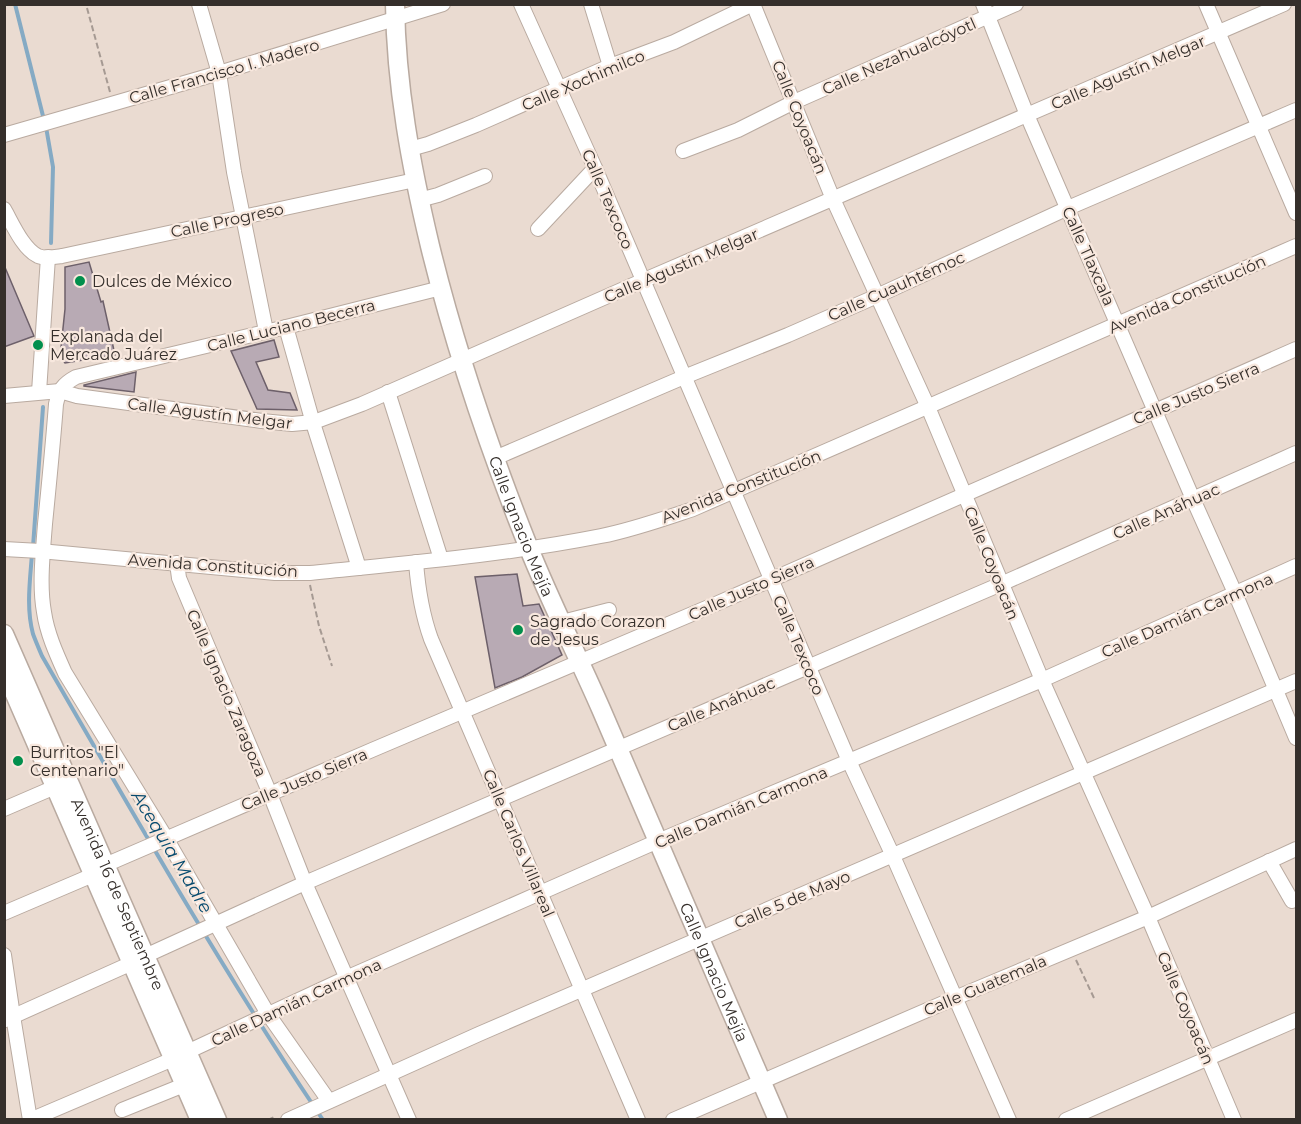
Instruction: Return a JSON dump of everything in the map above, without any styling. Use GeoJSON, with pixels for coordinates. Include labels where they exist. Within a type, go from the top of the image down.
{"type":"FeatureCollection","features":[{"type":"Feature","properties":{"kind":"main road","name":"Calle Ignacio Mejía"},"geometry":{"type":"LineString","coordinates":[[395,12],[400,88],[415,180],[461,360],[529,548],[778,1119]]}},
{"type":"Feature","properties":{"kind":"main road","name":"Avenida 16 de Septiembre"},"geometry":{"type":"LineString","coordinates":[[4,634],[99,870],[138,960],[180,1055],[217,1119]]}},
{"type":"Feature","properties":{"kind":"main road","name":"Avenida 16 de Septiembre"},"geometry":{"type":"LineString","coordinates":[[4,669],[56,787],[99,870]]}},
{"type":"Feature","properties":{"kind":"main road","name":"Avenida 16 de Septiembre"},"geometry":{"type":"LineString","coordinates":[[180,1055],[184,1085],[200,1119]]}},
{"type":"Feature","properties":{"kind":"street"},"geometry":{"type":"LineString","coordinates":[[199,4],[219,73],[234,172],[266,332]]}},
{"type":"Feature","properties":{"kind":"street","name":"Calle Francisco I. Madero"},"geometry":{"type":"LineString","coordinates":[[4,135],[219,73],[395,12],[443,4]]}},
{"type":"Feature","properties":{"kind":"street","name":"Calle Texcoco"},"geometry":{"type":"LineString","coordinates":[[521,4],[595,168],[849,761],[1009,1119]]}},
{"type":"Feature","properties":{"kind":"street"},"geometry":{"type":"LineString","coordinates":[[591,4],[610,66]]}},
{"type":"Feature","properties":{"kind":"street","name":"Calle Xochimilco"},"geometry":{"type":"LineString","coordinates":[[410,149],[438,141],[610,66],[674,42],[753,4]]}},
{"type":"Feature","properties":{"kind":"street","name":"Calle Coyoacán"},"geometry":{"type":"LineString","coordinates":[[753,4],[833,199],[928,407],[1042,680],[1148,917],[1234,1119]]}},
{"type":"Feature","properties":{"kind":"street","name":"Calle Nezahualcóyotl"},"geometry":{"type":"LineString","coordinates":[[683,151],[738,130],[986,10],[1016,4]]}},
{"type":"Feature","properties":{"kind":"street"},"geometry":{"type":"LineString","coordinates":[[1206,4],[1296,213]]}},
{"type":"Feature","properties":{"kind":"street","name":"Calle Agustín Melgar"},"geometry":{"type":"LineString","coordinates":[[60,391],[77,396],[262,421],[292,424],[314,422],[362,404],[1284,4]]}},
{"type":"Feature","properties":{"kind":"street","name":"Calle Tlaxcala"},"geometry":{"type":"LineString","coordinates":[[986,10],[1027,116],[1296,738]]}},
{"type":"Feature","properties":{"kind":"street","name":"Calle Cuauhtémoc"},"geometry":{"type":"LineString","coordinates":[[495,458],[684,376],[788,335],[1068,208],[1296,110]]}},
{"type":"Feature","properties":{"kind":"street"},"geometry":{"type":"LineString","coordinates":[[538,230],[595,168]]}},
{"type":"Feature","properties":{"kind":"street"},"geometry":{"type":"LineString","coordinates":[[419,200],[486,176]]}},
{"type":"Feature","properties":{"kind":"street","name":"Calle Progreso"},"geometry":{"type":"LineString","coordinates":[[43,257],[62,256],[415,180]]}},
{"type":"Feature","properties":{"kind":"street"},"geometry":{"type":"LineString","coordinates":[[6,214],[28,248],[43,257],[39,392]]}},
{"type":"Feature","properties":{"kind":"street","name":"Avenida Constitución"},"geometry":{"type":"LineString","coordinates":[[11,550],[275,573],[310,573],[529,548],[601,536],[693,509],[1296,246]]}},
{"type":"Feature","properties":{"kind":"street","name":"Calle Luciano Becerra"},"geometry":{"type":"LineString","coordinates":[[4,396],[60,391],[66,382],[76,378],[441,288]]}},
{"type":"Feature","properties":{"kind":"street"},"geometry":{"type":"LineString","coordinates":[[286,327],[359,568]]}},
{"type":"Feature","properties":{"kind":"street","name":"Calle Justo Sierra"},"geometry":{"type":"LineString","coordinates":[[4,913],[144,848],[771,580],[1296,350]]}},
{"type":"Feature","properties":{"kind":"street"},"geometry":{"type":"LineString","coordinates":[[60,391],[56,404],[42,551],[43,609],[54,648],[65,673],[266,1015],[326,1102]]}},
{"type":"Feature","properties":{"kind":"street"},"geometry":{"type":"LineString","coordinates":[[388,392],[441,559]]}},
{"type":"Feature","properties":{"kind":"street","name":"Calle Anáhuac"},"geometry":{"type":"LineString","coordinates":[[9,1018],[305,883],[1001,584],[1296,453]]}},
{"type":"Feature","properties":{"kind":"street","name":"Calle Carlos Villareal"},"geometry":{"type":"LineString","coordinates":[[416,562],[418,594],[431,639],[639,1119]]}},
{"type":"Feature","properties":{"kind":"street","name":"Calle Ignacio Zaragoza"},"geometry":{"type":"LineString","coordinates":[[177,563],[179,578],[305,883],[409,1119]]}},
{"type":"Feature","properties":{"kind":"street","name":"Calle Damián Carmona"},"geometry":{"type":"LineString","coordinates":[[30,1119],[180,1055],[540,892],[1042,680],[1296,566]]}},
{"type":"Feature","properties":{"kind":"street"},"geometry":{"type":"LineString","coordinates":[[562,622],[609,610]]}},
{"type":"Feature","properties":{"kind":"street","name":"Calle 5 de Mayo"},"geometry":{"type":"LineString","coordinates":[[294,1117],[582,989],[1296,681]]}},
{"type":"Feature","properties":{"kind":"street"},"geometry":{"type":"LineString","coordinates":[[4,809],[56,787]]}},
{"type":"Feature","properties":{"kind":"street","name":"Calle Guatemala"},"geometry":{"type":"LineString","coordinates":[[673,1119],[1148,917],[1296,849]]}},
{"type":"Feature","properties":{"kind":"street"},"geometry":{"type":"LineString","coordinates":[[1269,861],[1292,901]]}},
{"type":"Feature","properties":{"kind":"street"},"geometry":{"type":"LineString","coordinates":[[4,954],[9,1018],[30,1119]]}},
{"type":"Feature","properties":{"kind":"street"},"geometry":{"type":"LineString","coordinates":[[1066,1119],[1296,1020]]}},
{"type":"Feature","properties":{"kind":"street"},"geometry":{"type":"LineString","coordinates":[[122,1110],[184,1085]]}},
{"type":"Feature","properties":{"kind":"path"},"geometry":{"type":"LineString","coordinates":[[87,8],[113,103]]}},
{"type":"Feature","properties":{"kind":"path"},"geometry":{"type":"LineString","coordinates":[[310,573],[310,589],[332,666]]}},
{"type":"Feature","properties":{"kind":"path"},"geometry":{"type":"LineString","coordinates":[[1071,950],[1094,998]]}},
{"type":"Feature","properties":{"kind":"building"},"geometry":{"type":"Polygon","coordinates":[[[89,262],[101,302],[103,301],[115,355],[65,363],[60,357],[65,309],[65,267],[89,262]]]}},
{"type":"Feature","properties":{"kind":"building"},"geometry":{"type":"Polygon","coordinates":[[[4,265],[34,336],[4,347],[4,265]]]}},
{"type":"Feature","properties":{"kind":"building"},"geometry":{"type":"Polygon","coordinates":[[[274,340],[279,357],[256,362],[268,390],[290,393],[297,410],[257,409],[231,351],[274,340]]]}},
{"type":"Feature","properties":{"kind":"building"},"geometry":{"type":"Polygon","coordinates":[[[136,372],[134,392],[84,386],[84,385],[136,372]]]}},
{"type":"Feature","properties":{"kind":"building","name":"Sagrado Corazon de Jesus"},"geometry":{"type":"Polygon","coordinates":[[[517,574],[523,606],[539,604],[562,655],[522,677],[495,688],[475,577],[517,574]]]}},
{"type":"Feature","properties":{"kind":"waterway"},"geometry":{"type":"LineString","coordinates":[[15,4],[44,120]]}},
{"type":"Feature","properties":{"kind":"waterway"},"geometry":{"type":"LineString","coordinates":[[46,127],[53,167],[51,243]]}},
{"type":"Feature","properties":{"kind":"waterway","name":"Acequia Madre"},"geometry":{"type":"LineString","coordinates":[[33,547],[43,407]]}},
{"type":"Feature","properties":{"kind":"waterway","name":"Acequia Madre"},"geometry":{"type":"LineString","coordinates":[[32,554],[30,614],[33,634],[42,656],[208,939],[313,1105]]}},
{"type":"Feature","properties":{"kind":"waterway","name":"Acequia Madre"},"geometry":{"type":"LineString","coordinates":[[317,1111],[323,1120]]}},
{"type":"Feature","properties":{"kind":"place","name":"Dulces de México"},"geometry":{"type":"Point","coordinates":[80,281]}},
{"type":"Feature","properties":{"kind":"place","name":"Explanada del Mercado Juárez"},"geometry":{"type":"Point","coordinates":[38,345]}},
{"type":"Feature","properties":{"kind":"place","name":"Sagrado Corazon de Jesus"},"geometry":{"type":"Point","coordinates":[518,630]}},
{"type":"Feature","properties":{"kind":"place","name":"Burritos \"El Centenario\""},"geometry":{"type":"Point","coordinates":[18,761]}}]}
